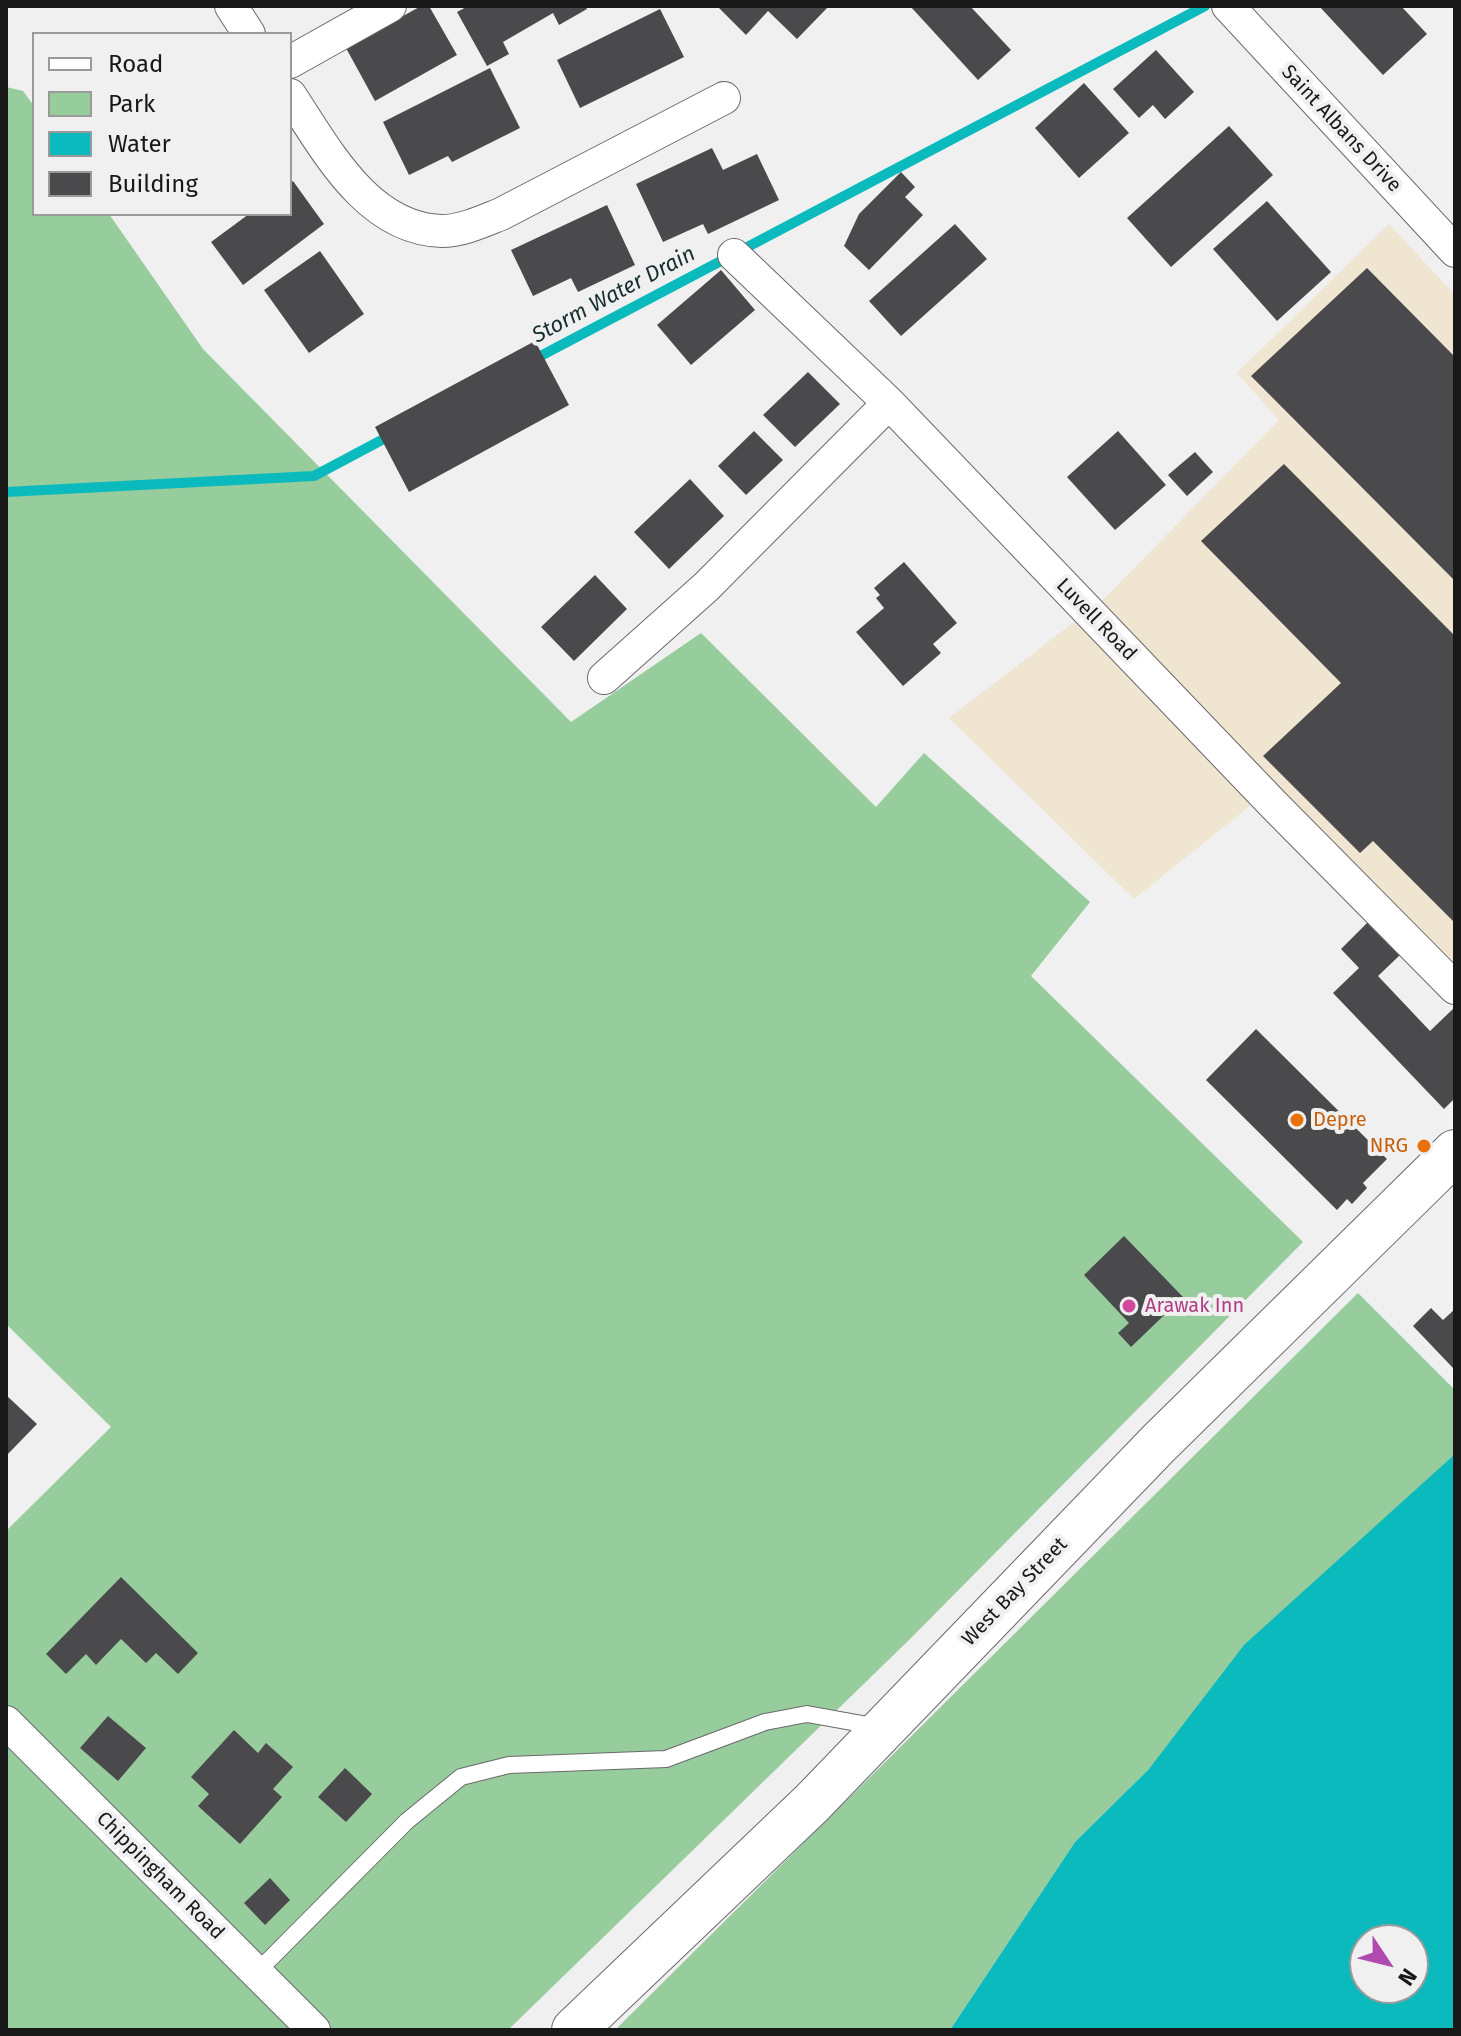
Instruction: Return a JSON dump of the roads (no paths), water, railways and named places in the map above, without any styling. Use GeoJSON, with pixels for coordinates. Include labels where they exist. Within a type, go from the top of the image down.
{"type":"FeatureCollection","features":[{"type":"Feature","properties":{"kind":"highway","name":"West Bay Street"},"geometry":{"type":"LineString","coordinates":[[574,2030],[812,1803],[1158,1444],[1455,1152]]}},
{"type":"Feature","properties":{"kind":"street"},"geometry":{"type":"LineString","coordinates":[[231,6],[248,32]]}},
{"type":"Feature","properties":{"kind":"street"},"geometry":{"type":"LineString","coordinates":[[292,61],[390,6]]}},
{"type":"Feature","properties":{"kind":"street","name":"Saint Albans Drive"},"geometry":{"type":"LineString","coordinates":[[1228,6],[1455,251]]}},
{"type":"Feature","properties":{"kind":"street"},"geometry":{"type":"LineString","coordinates":[[292,98],[338,168],[379,208],[418,227],[443,231],[471,226],[501,214],[724,98]]}},
{"type":"Feature","properties":{"kind":"street","name":"Luvell Road"},"geometry":{"type":"LineString","coordinates":[[734,255],[889,403],[1284,815],[1455,988]]}},
{"type":"Feature","properties":{"kind":"street"},"geometry":{"type":"LineString","coordinates":[[604,678],[706,587],[889,403]]}},
{"type":"Feature","properties":{"kind":"street","name":"Chippingham Road"},"geometry":{"type":"LineString","coordinates":[[6,1722],[314,2030]]}},
{"type":"Feature","properties":{"kind":"lane"},"geometry":{"type":"LineString","coordinates":[[257,1972],[407,1821],[461,1777],[509,1765],[666,1759],[765,1722],[807,1714],[885,1728]]}},
{"type":"Feature","properties":{"kind":"water"},"geometry":{"type":"Polygon","coordinates":[[[1455,1454],[1455,2030],[950,2030],[1075,1842],[1149,1769],[1244,1645],[1455,1454]]]}},
{"type":"Feature","properties":{"kind":"waterway","name":"Storm Water Drain"},"geometry":{"type":"LineString","coordinates":[[531,361],[1205,6]]}},
{"type":"Feature","properties":{"kind":"waterway","name":"Storm Water Drain"},"geometry":{"type":"LineString","coordinates":[[6,492],[314,476],[393,434]]}},
{"type":"Feature","properties":{"kind":"place","name":"Depre"},"geometry":{"type":"Point","coordinates":[1297,1120]}},
{"type":"Feature","properties":{"kind":"place","name":"NRG"},"geometry":{"type":"Point","coordinates":[1424,1146]}},
{"type":"Feature","properties":{"kind":"place","name":"Arawak Inn"},"geometry":{"type":"Point","coordinates":[1129,1306]}}]}
